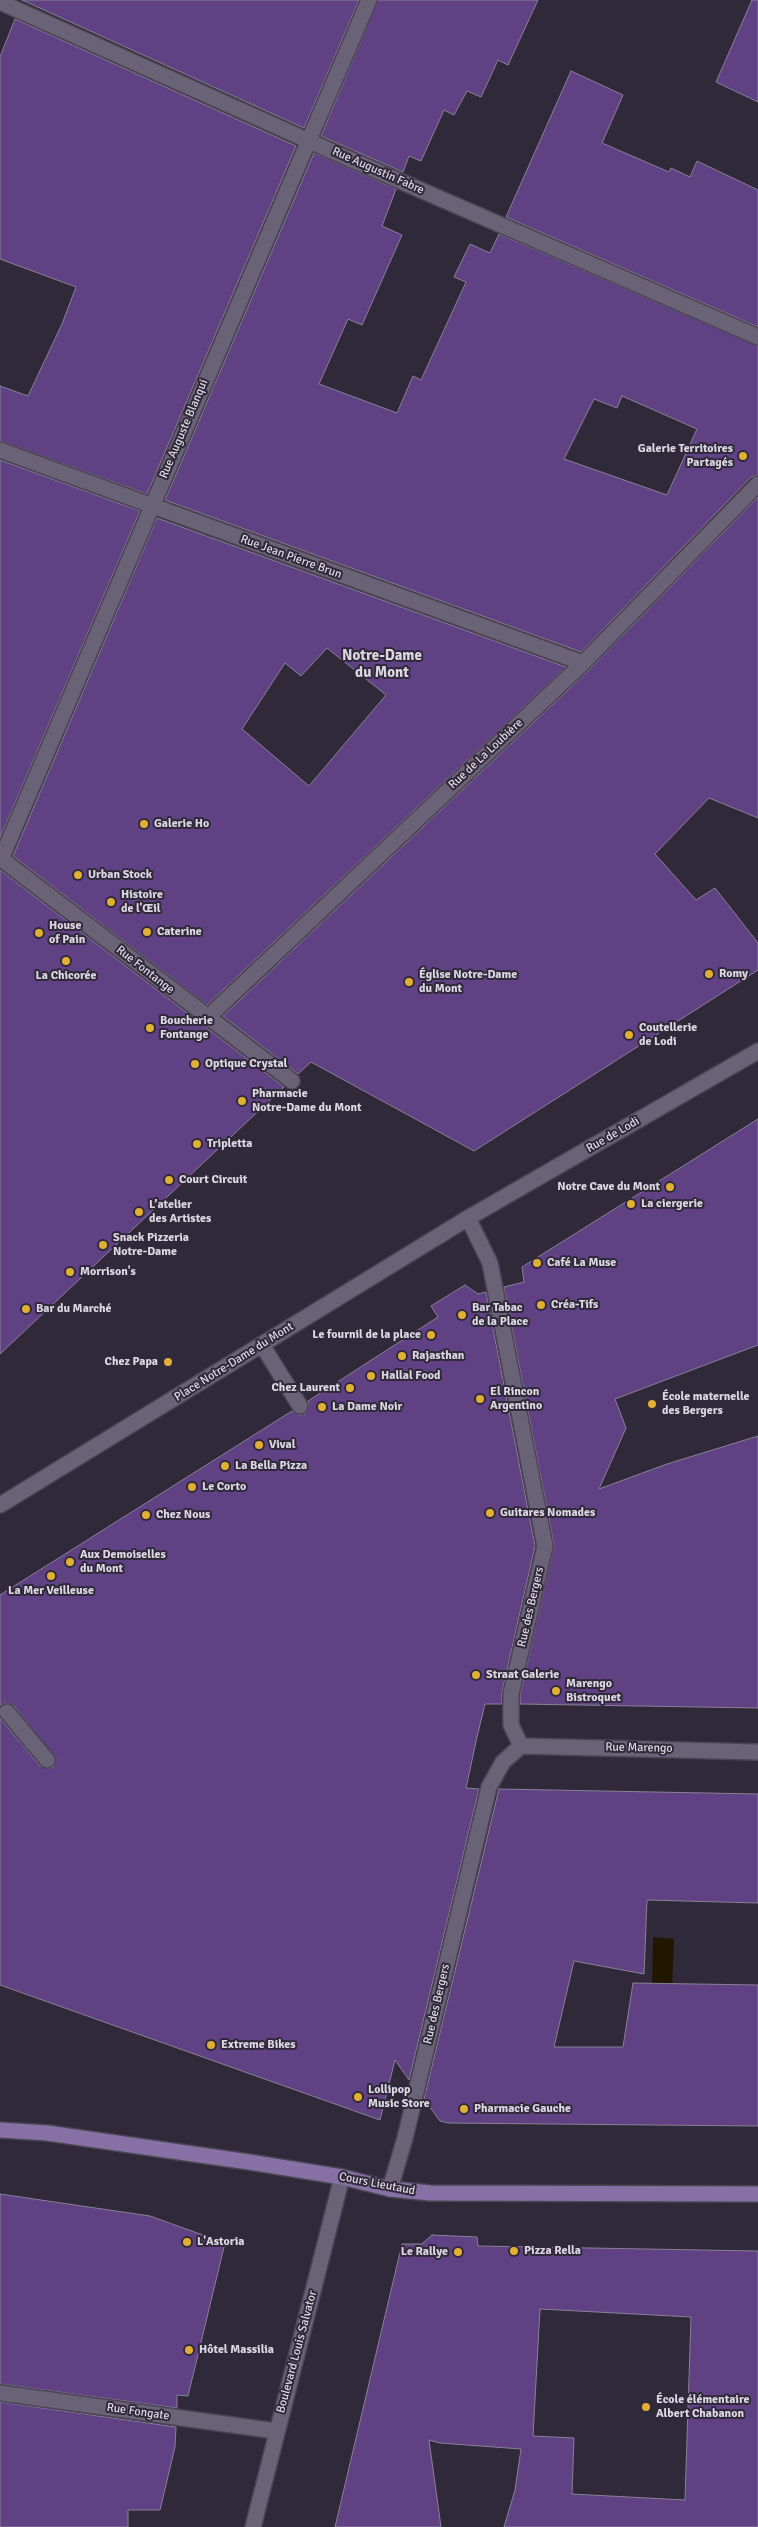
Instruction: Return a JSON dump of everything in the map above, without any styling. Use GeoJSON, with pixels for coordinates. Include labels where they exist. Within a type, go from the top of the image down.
{"type":"FeatureCollection","features":[{"type":"Feature","properties":{"kind":"main road","name":"Cours Lieutaud"},"geometry":{"type":"LineString","coordinates":[[0,2130],[47,2133],[342,2177],[390,2189],[454,2194],[758,2194]]}},
{"type":"Feature","properties":{"kind":"street","name":"Rue Auguste Blanqui"},"geometry":{"type":"LineString","coordinates":[[0,858],[368,0]]}},
{"type":"Feature","properties":{"kind":"street","name":"Rue Augustin Fabre"},"geometry":{"type":"LineString","coordinates":[[0,2],[758,337]]}},
{"type":"Feature","properties":{"kind":"street","name":"Rue Jean Pierre Brun"},"geometry":{"type":"LineString","coordinates":[[0,450],[583,663]]}},
{"type":"Feature","properties":{"kind":"street","name":"Rue de La Loubière"},"geometry":{"type":"LineString","coordinates":[[207,1018],[583,663],[758,484]]}},
{"type":"Feature","properties":{"kind":"street","name":"Rue Fontange"},"geometry":{"type":"LineString","coordinates":[[0,858],[207,1018],[292,1081]]}},
{"type":"Feature","properties":{"kind":"street","name":"Rue de Lodi"},"geometry":{"type":"LineString","coordinates":[[468,1218],[758,1051]]}},
{"type":"Feature","properties":{"kind":"street","name":"Place Notre-Dame du Mont"},"geometry":{"type":"LineString","coordinates":[[0,1505],[468,1218]]}},
{"type":"Feature","properties":{"kind":"street","name":"Rue des Bergers"},"geometry":{"type":"LineString","coordinates":[[390,2189],[405,2138],[489,1787],[503,1762],[521,1746],[511,1725],[511,1694],[545,1546],[490,1263],[468,1218]]}},
{"type":"Feature","properties":{"kind":"street"},"geometry":{"type":"LineString","coordinates":[[262,1345],[300,1406]]}},
{"type":"Feature","properties":{"kind":"street"},"geometry":{"type":"LineString","coordinates":[[7,1712],[46,1760]]}},
{"type":"Feature","properties":{"kind":"street","name":"Rue Marengo"},"geometry":{"type":"LineString","coordinates":[[521,1746],[758,1752]]}},
{"type":"Feature","properties":{"kind":"street","name":"Boulevard Louis Salvator"},"geometry":{"type":"LineString","coordinates":[[253,2527],[342,2177]]}},
{"type":"Feature","properties":{"kind":"street","name":"Rue Fongate"},"geometry":{"type":"LineString","coordinates":[[0,2393],[276,2431]]}},
{"type":"Feature","properties":{"kind":"shaded area"},"geometry":{"type":"Polygon","coordinates":[[[653,1937],[674,1939],[672,1990],[652,1990],[653,1937]]]}},
{"type":"Feature","properties":{"kind":"building"},"geometry":{"type":"Polygon","coordinates":[[[22,0],[359,0],[304,128],[22,0]]]}},
{"type":"Feature","properties":{"kind":"building"},"geometry":{"type":"Polygon","coordinates":[[[378,0],[538,0],[508,65],[498,60],[481,97],[467,91],[454,115],[444,110],[421,161],[409,156],[403,172],[321,136],[378,0]]]}},
{"type":"Feature","properties":{"kind":"building"},"geometry":{"type":"Polygon","coordinates":[[[752,0],[758,0],[758,102],[716,82],[752,0]]]}},
{"type":"Feature","properties":{"kind":"building"},"geometry":{"type":"Polygon","coordinates":[[[15,19],[296,146],[147,494],[0,441],[0,386],[28,396],[62,324],[76,287],[0,259],[0,57],[15,19]]]}},
{"type":"Feature","properties":{"kind":"building"},"geometry":{"type":"Polygon","coordinates":[[[571,71],[623,95],[602,143],[669,172],[671,168],[690,177],[697,161],[758,190],[758,327],[506,217],[571,71]]]}},
{"type":"Feature","properties":{"kind":"building"},"geometry":{"type":"Polygon","coordinates":[[[314,153],[396,189],[382,226],[402,235],[362,325],[348,319],[319,384],[397,413],[413,376],[421,380],[466,282],[454,277],[470,244],[490,253],[499,234],[758,346],[758,475],[751,477],[581,652],[165,500],[314,153]],[[622,396],[617,408],[594,399],[564,459],[667,495],[697,429],[622,396]]]}},
{"type":"Feature","properties":{"kind":"building"},"geometry":{"type":"Polygon","coordinates":[[[0,460],[140,511],[0,838],[0,460]]]}},
{"type":"Feature","properties":{"kind":"building"},"geometry":{"type":"Polygon","coordinates":[[[758,497],[758,818],[709,798],[655,854],[696,900],[715,888],[758,943],[758,970],[474,1151],[311,1062],[298,1074],[223,1016],[589,670],[758,497]]]}},
{"type":"Feature","properties":{"kind":"building"},"geometry":{"type":"Polygon","coordinates":[[[157,518],[566,667],[207,1005],[13,856],[157,518]],[[327,648],[301,676],[285,663],[242,729],[309,786],[386,695],[327,648]]]}},
{"type":"Feature","properties":{"kind":"building"},"geometry":{"type":"Polygon","coordinates":[[[0,870],[284,1087],[0,1354],[0,870]]]}},
{"type":"Feature","properties":{"kind":"building"},"geometry":{"type":"Polygon","coordinates":[[[758,1119],[758,1345],[615,1399],[626,1428],[599,1489],[667,1464],[758,1436],[758,1708],[520,1704],[520,1695],[554,1545],[504,1287],[524,1282],[522,1267],[758,1119]]]}},
{"type":"Feature","properties":{"kind":"building"},"geometry":{"type":"Polygon","coordinates":[[[465,1285],[478,1294],[486,1292],[535,1546],[502,1692],[502,1704],[485,1704],[477,1737],[466,1788],[479,1789],[409,2080],[395,2060],[380,2120],[0,1985],[0,1718],[40,1766],[48,1769],[53,1767],[56,1759],[14,1706],[6,1703],[0,1706],[0,1595],[292,1411],[300,1415],[305,1414],[309,1406],[308,1401],[438,1317],[431,1306],[465,1285]]]}},
{"type":"Feature","properties":{"kind":"building"},"geometry":{"type":"Polygon","coordinates":[[[499,1789],[758,1794],[758,1903],[647,1900],[644,1974],[574,1961],[554,2047],[623,2047],[633,1983],[758,1985],[758,2126],[448,2123],[440,2121],[424,2099],[499,1789]]]}},
{"type":"Feature","properties":{"kind":"building"},"geometry":{"type":"Polygon","coordinates":[[[0,2194],[150,2216],[225,2243],[188,2396],[177,2395],[177,2408],[0,2384],[0,2194]]]}},
{"type":"Feature","properties":{"kind":"building"},"geometry":{"type":"Polygon","coordinates":[[[432,2235],[477,2237],[478,2246],[758,2251],[758,2527],[504,2527],[515,2490],[521,2449],[440,2443],[429,2440],[441,2527],[335,2527],[402,2244],[422,2244],[432,2235]],[[540,2309],[533,2436],[574,2438],[572,2494],[685,2500],[691,2317],[540,2309]]]}},
{"type":"Feature","properties":{"kind":"building"},"geometry":{"type":"Polygon","coordinates":[[[0,2402],[176,2427],[175,2447],[160,2510],[128,2510],[128,2527],[0,2527],[0,2402]]]}},
{"type":"Feature","properties":{"kind":"place","name":"Galerie Territoires Partagés"},"geometry":{"type":"Point","coordinates":[743,456]}},
{"type":"Feature","properties":{"kind":"place","name":"Galerie Ho"},"geometry":{"type":"Point","coordinates":[144,824]}},
{"type":"Feature","properties":{"kind":"place","name":"Urban Stock"},"geometry":{"type":"Point","coordinates":[78,875]}},
{"type":"Feature","properties":{"kind":"place","name":"Histoire de l'Œil"},"geometry":{"type":"Point","coordinates":[111,902]}},
{"type":"Feature","properties":{"kind":"place","name":"Caterine"},"geometry":{"type":"Point","coordinates":[147,932]}},
{"type":"Feature","properties":{"kind":"place","name":"House of Pain"},"geometry":{"type":"Point","coordinates":[39,933]}},
{"type":"Feature","properties":{"kind":"place","name":"La Chicorée"},"geometry":{"type":"Point","coordinates":[66,961]}},
{"type":"Feature","properties":{"kind":"place","name":"Romy"},"geometry":{"type":"Point","coordinates":[709,974]}},
{"type":"Feature","properties":{"kind":"place","name":"Église Notre-Dame du Mont"},"geometry":{"type":"Point","coordinates":[409,982]}},
{"type":"Feature","properties":{"kind":"place","name":"Boucherie Fontange"},"geometry":{"type":"Point","coordinates":[150,1028]}},
{"type":"Feature","properties":{"kind":"place","name":"Coutellerie de Lodi"},"geometry":{"type":"Point","coordinates":[629,1035]}},
{"type":"Feature","properties":{"kind":"place","name":"Optique Crystal"},"geometry":{"type":"Point","coordinates":[195,1064]}},
{"type":"Feature","properties":{"kind":"place","name":"Pharmacie Notre-Dame du Mont"},"geometry":{"type":"Point","coordinates":[242,1101]}},
{"type":"Feature","properties":{"kind":"place","name":"Tripletta"},"geometry":{"type":"Point","coordinates":[197,1144]}},
{"type":"Feature","properties":{"kind":"place","name":"Court Circuit"},"geometry":{"type":"Point","coordinates":[169,1180]}},
{"type":"Feature","properties":{"kind":"place","name":"Notre Cave du Mont"},"geometry":{"type":"Point","coordinates":[670,1187]}},
{"type":"Feature","properties":{"kind":"place","name":"La ciergerie"},"geometry":{"type":"Point","coordinates":[631,1204]}},
{"type":"Feature","properties":{"kind":"place","name":"L’atelier des Artistes"},"geometry":{"type":"Point","coordinates":[139,1212]}},
{"type":"Feature","properties":{"kind":"place","name":"Snack Pizzeria Notre-Dame"},"geometry":{"type":"Point","coordinates":[103,1245]}},
{"type":"Feature","properties":{"kind":"place","name":"Café La Muse"},"geometry":{"type":"Point","coordinates":[537,1263]}},
{"type":"Feature","properties":{"kind":"place","name":"Morrison's"},"geometry":{"type":"Point","coordinates":[70,1272]}},
{"type":"Feature","properties":{"kind":"place","name":"Créa-Tifs"},"geometry":{"type":"Point","coordinates":[541,1305]}},
{"type":"Feature","properties":{"kind":"place","name":"Bar du Marché"},"geometry":{"type":"Point","coordinates":[26,1309]}},
{"type":"Feature","properties":{"kind":"place","name":"Bar Tabac de la Place"},"geometry":{"type":"Point","coordinates":[462,1315]}},
{"type":"Feature","properties":{"kind":"place","name":"Le fournil de la place"},"geometry":{"type":"Point","coordinates":[431,1335]}},
{"type":"Feature","properties":{"kind":"place","name":"Rajasthan"},"geometry":{"type":"Point","coordinates":[402,1356]}},
{"type":"Feature","properties":{"kind":"place","name":"Chez Papa"},"geometry":{"type":"Point","coordinates":[168,1362]}},
{"type":"Feature","properties":{"kind":"place","name":"Hallal Food"},"geometry":{"type":"Point","coordinates":[371,1376]}},
{"type":"Feature","properties":{"kind":"place","name":"Chez Laurent"},"geometry":{"type":"Point","coordinates":[350,1388]}},
{"type":"Feature","properties":{"kind":"place","name":"El Rincon Argentino"},"geometry":{"type":"Point","coordinates":[480,1399]}},
{"type":"Feature","properties":{"kind":"place","name":"École maternelle des Bergers"},"geometry":{"type":"Point","coordinates":[652,1404]}},
{"type":"Feature","properties":{"kind":"place","name":"La Dame Noir"},"geometry":{"type":"Point","coordinates":[322,1407]}},
{"type":"Feature","properties":{"kind":"place","name":"Vival"},"geometry":{"type":"Point","coordinates":[259,1445]}},
{"type":"Feature","properties":{"kind":"place","name":"La Bella Pizza"},"geometry":{"type":"Point","coordinates":[225,1466]}},
{"type":"Feature","properties":{"kind":"place","name":"Le Corto"},"geometry":{"type":"Point","coordinates":[192,1487]}},
{"type":"Feature","properties":{"kind":"place","name":"Guitares Nomades"},"geometry":{"type":"Point","coordinates":[490,1513]}},
{"type":"Feature","properties":{"kind":"place","name":"Chez Nous"},"geometry":{"type":"Point","coordinates":[146,1515]}},
{"type":"Feature","properties":{"kind":"place","name":"Aux Demoiselles du Mont"},"geometry":{"type":"Point","coordinates":[70,1562]}},
{"type":"Feature","properties":{"kind":"place","name":"La Mer Veilleuse"},"geometry":{"type":"Point","coordinates":[51,1576]}},
{"type":"Feature","properties":{"kind":"place","name":"Straat Galerie"},"geometry":{"type":"Point","coordinates":[476,1675]}},
{"type":"Feature","properties":{"kind":"place","name":"Marengo Bistroquet"},"geometry":{"type":"Point","coordinates":[556,1691]}},
{"type":"Feature","properties":{"kind":"place","name":"Extreme Bikes"},"geometry":{"type":"Point","coordinates":[211,2045]}},
{"type":"Feature","properties":{"kind":"place","name":"Lollipop Music Store"},"geometry":{"type":"Point","coordinates":[358,2097]}},
{"type":"Feature","properties":{"kind":"place","name":"Pharmacie Gauche"},"geometry":{"type":"Point","coordinates":[464,2109]}},
{"type":"Feature","properties":{"kind":"place","name":"L'Astoria"},"geometry":{"type":"Point","coordinates":[187,2242]}},
{"type":"Feature","properties":{"kind":"place","name":"Pizza Rella"},"geometry":{"type":"Point","coordinates":[514,2251]}},
{"type":"Feature","properties":{"kind":"place","name":"Le Rallye"},"geometry":{"type":"Point","coordinates":[458,2252]}},
{"type":"Feature","properties":{"kind":"place","name":"Hôtel Massilia"},"geometry":{"type":"Point","coordinates":[189,2350]}},
{"type":"Feature","properties":{"kind":"place","name":"École élémentaire Albert Chabanon"},"geometry":{"type":"Point","coordinates":[646,2407]}},
{"type":"Feature","properties":{"kind":"district","name":"Notre-Dame du Mont"},"geometry":{"type":"Point","coordinates":[382,664]}}]}
